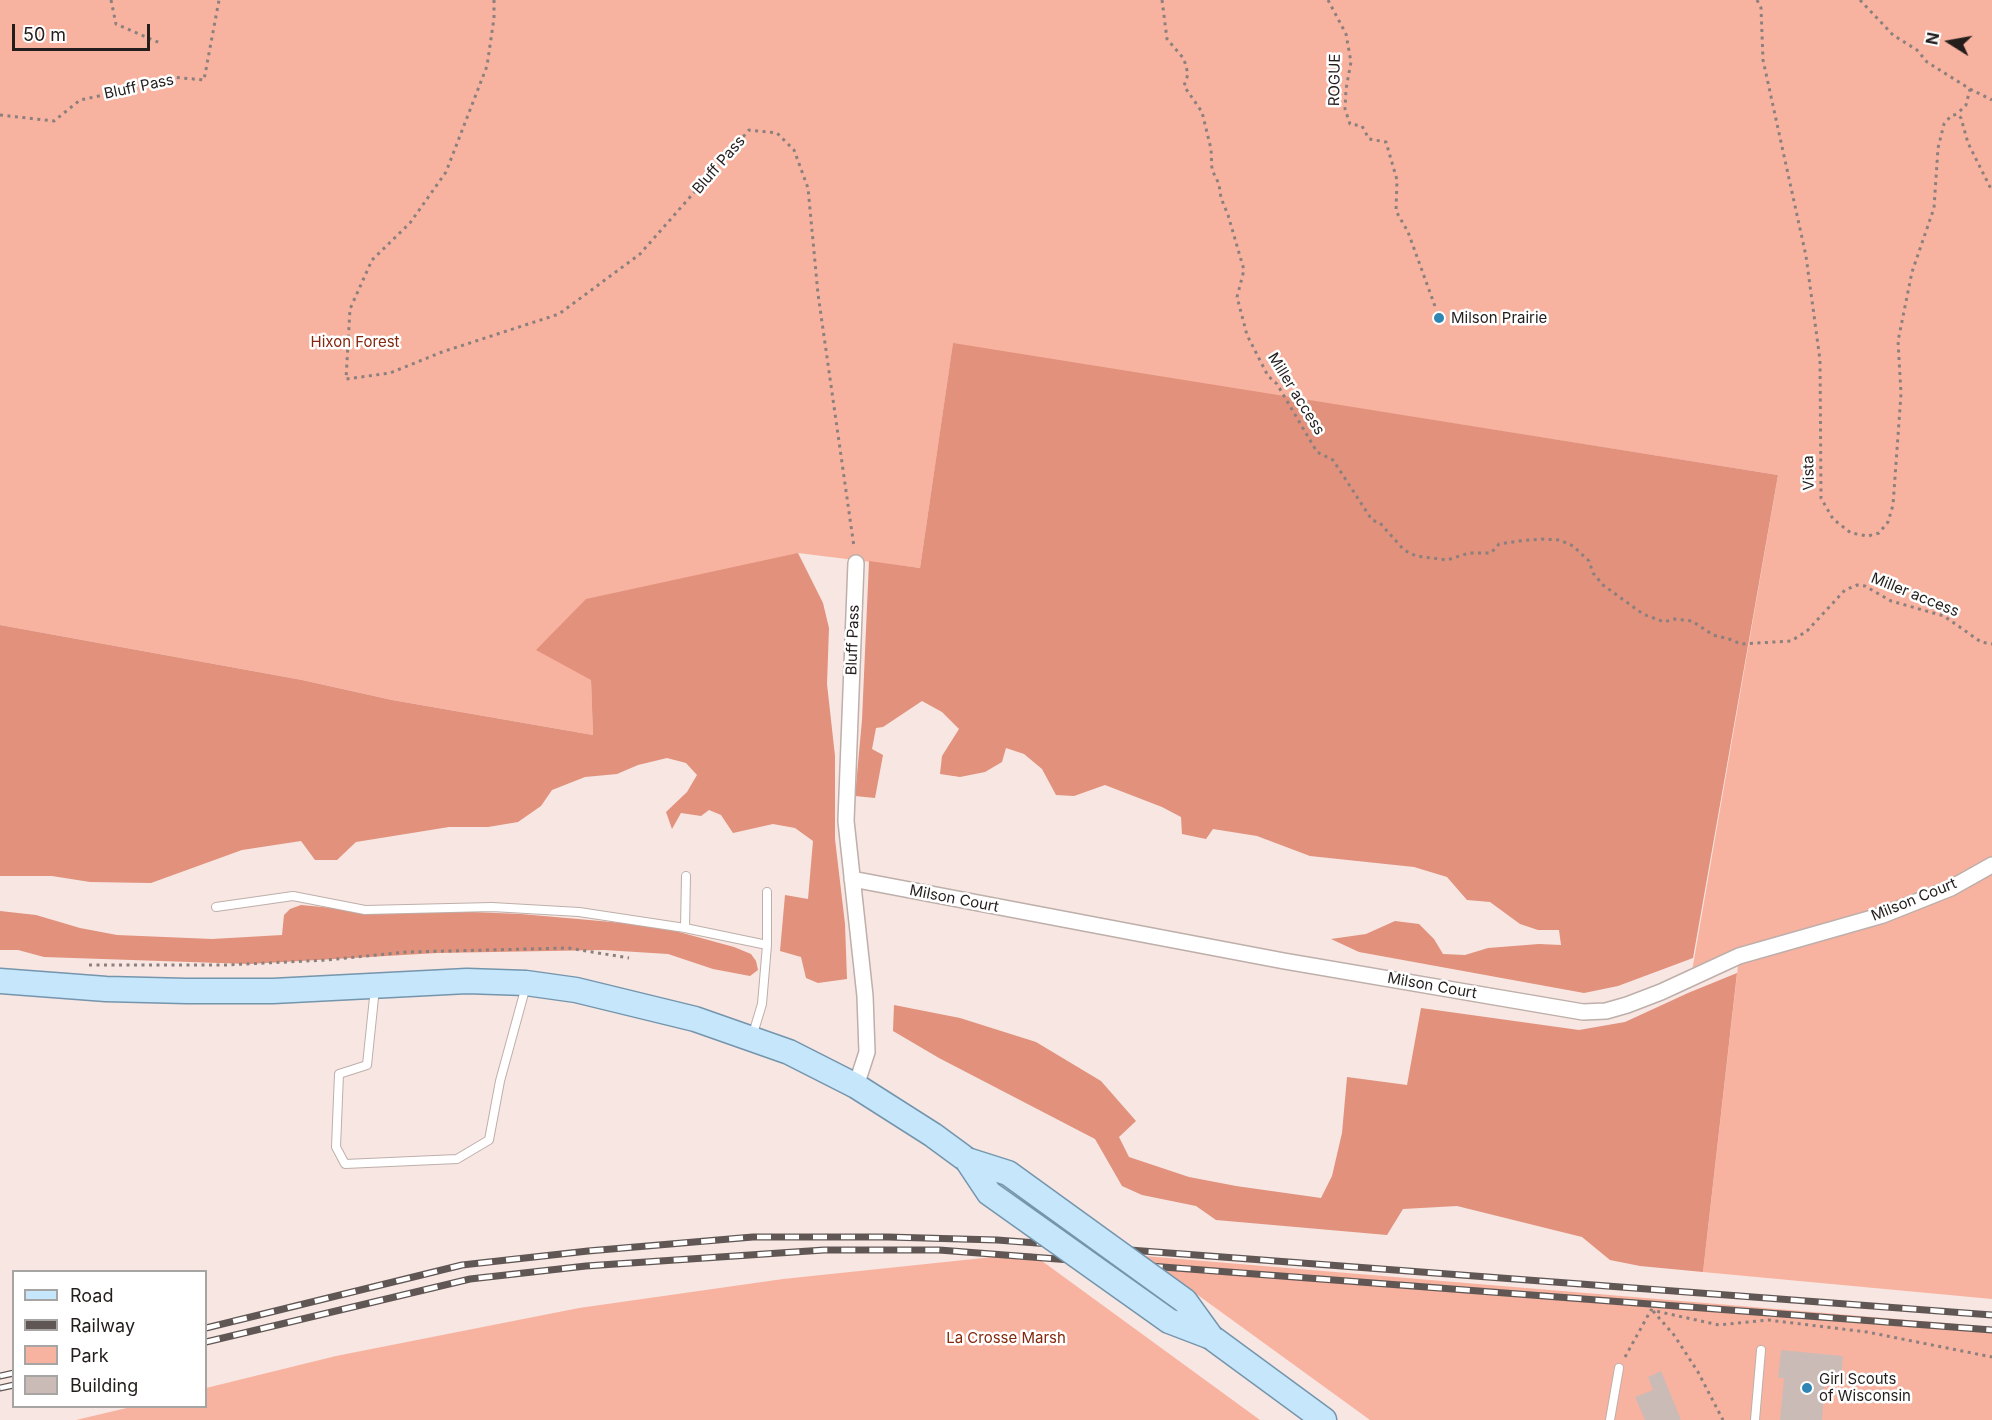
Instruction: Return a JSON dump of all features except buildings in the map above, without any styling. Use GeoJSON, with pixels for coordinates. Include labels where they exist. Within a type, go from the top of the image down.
{"type":"FeatureCollection","features":[{"type":"Feature","properties":{"kind":"main road"},"geometry":{"type":"LineString","coordinates":[[0,981],[106,989],[187,991],[273,991],[467,981],[526,983],[576,990],[694,1019],[789,1052],[856,1086],[933,1135],[967,1160],[1008,1173],[1185,1301],[1211,1337],[1324,1420]]}},
{"type":"Feature","properties":{"kind":"street","name":"Bluff Pass"},"geometry":{"type":"LineString","coordinates":[[856,563],[846,821],[865,996],[867,1052],[856,1086]]}},
{"type":"Feature","properties":{"kind":"street","name":"Milson Court"},"geometry":{"type":"LineString","coordinates":[[852,879],[1284,961],[1583,1012],[1606,1011],[1627,1005],[1739,956],[1882,915],[1951,888],[1992,865]]}},
{"type":"Feature","properties":{"kind":"lane"},"geometry":{"type":"LineString","coordinates":[[685,928],[686,876]]}},
{"type":"Feature","properties":{"kind":"lane"},"geometry":{"type":"LineString","coordinates":[[752,1039],[762,1004],[767,945],[767,892]]}},
{"type":"Feature","properties":{"kind":"lane"},"geometry":{"type":"LineString","coordinates":[[216,907],[292,896],[365,910],[492,907],[579,912],[685,928],[767,945]]}},
{"type":"Feature","properties":{"kind":"lane"},"geometry":{"type":"LineString","coordinates":[[375,986],[367,1065],[339,1074],[336,1147],[345,1164],[457,1159],[489,1140],[500,1081],[526,983]]}},
{"type":"Feature","properties":{"kind":"lane"},"geometry":{"type":"LineString","coordinates":[[1755,1420],[1761,1350]]}},
{"type":"Feature","properties":{"kind":"lane"},"geometry":{"type":"LineString","coordinates":[[1610,1420],[1619,1368]]}},
{"type":"Feature","properties":{"kind":"path"},"geometry":{"type":"LineString","coordinates":[[111,0],[116,24],[160,43]]}},
{"type":"Feature","properties":{"kind":"path","name":"Bluff Pass"},"geometry":{"type":"LineString","coordinates":[[0,115],[54,121],[80,100],[172,77],[204,80],[219,0]]}},
{"type":"Feature","properties":{"kind":"path","name":"Bluff Pass"},"geometry":{"type":"LineString","coordinates":[[494,0],[494,18],[487,66],[446,172],[410,223],[372,260],[350,309],[346,379],[390,373],[442,352],[559,314],[640,254],[748,130],[777,133],[794,150],[808,188],[818,294],[856,563]]}},
{"type":"Feature","properties":{"kind":"path","name":"Miller access"},"geometry":{"type":"LineString","coordinates":[[1162,0],[1167,39],[1184,59],[1188,74],[1184,86],[1203,112],[1211,149],[1212,170],[1219,184],[1221,198],[1244,270],[1237,297],[1247,335],[1268,376],[1277,384],[1317,452],[1333,460],[1372,520],[1380,523],[1404,550],[1416,556],[1447,560],[1468,553],[1491,553],[1499,544],[1541,539],[1560,540],[1573,546],[1589,561],[1593,573],[1604,585],[1643,614],[1664,622],[1674,619],[1692,621],[1713,635],[1741,644],[1791,641],[1807,631],[1845,590],[1857,585],[1864,586],[1891,601],[1944,616],[1981,642],[1992,644]]}},
{"type":"Feature","properties":{"kind":"path","name":"ROGUE"},"geometry":{"type":"LineString","coordinates":[[1328,0],[1346,34],[1351,62],[1345,109],[1350,124],[1362,126],[1369,139],[1386,142],[1397,180],[1396,211],[1408,232],[1436,309]]}},
{"type":"Feature","properties":{"kind":"path","name":"Vista"},"geometry":{"type":"LineString","coordinates":[[1757,0],[1761,8],[1763,60],[1806,256],[1820,360],[1821,498],[1833,519],[1851,533],[1868,536],[1879,534],[1888,522],[1893,505],[1901,394],[1898,341],[1912,272],[1934,208],[1938,148],[1944,124],[1965,105],[1970,89]]}},
{"type":"Feature","properties":{"kind":"path"},"geometry":{"type":"LineString","coordinates":[[1860,0],[1893,35],[1917,50],[1927,62],[1992,100]]}},
{"type":"Feature","properties":{"kind":"path"},"geometry":{"type":"LineString","coordinates":[[1957,114],[1961,118],[1968,143],[1992,191]]}},
{"type":"Feature","properties":{"kind":"path"},"geometry":{"type":"LineString","coordinates":[[85,965],[226,965],[327,960],[407,952],[567,948],[628,958]]}},
{"type":"Feature","properties":{"kind":"path"},"geometry":{"type":"LineString","coordinates":[[1652,1310],[1719,1325],[1768,1320],[1844,1329],[1992,1357]]}},
{"type":"Feature","properties":{"kind":"path"},"geometry":{"type":"LineString","coordinates":[[1619,1368],[1652,1310]]}},
{"type":"Feature","properties":{"kind":"path"},"geometry":{"type":"LineString","coordinates":[[1652,1310],[1674,1335],[1698,1372],[1723,1420]]}},
{"type":"Feature","properties":{"kind":"green space","name":"Hixon Forest"},"geometry":{"type":"Polygon","coordinates":[[[0,0],[1992,0],[1992,1299],[1703,1272],[1739,957],[1691,977],[1778,475],[953,344],[920,568],[798,553],[591,680],[593,735],[392,700],[302,680],[0,625],[0,0]]]}},
{"type":"Feature","properties":{"kind":"green space","name":"La Crosse Marsh"},"geometry":{"type":"Polygon","coordinates":[[[1031,1253],[1260,1420],[76,1420],[127,1408],[207,1408],[207,1388],[336,1356],[579,1308],[783,1279],[1031,1253]]]}},
{"type":"Feature","properties":{"kind":"green space"},"geometry":{"type":"Polygon","coordinates":[[[1144,1256],[1992,1327],[1992,1420],[1370,1420],[1144,1256]]]}},
{"type":"Feature","properties":{"kind":"shaded area"},"geometry":{"type":"Polygon","coordinates":[[[953,343],[1778,475],[1693,958],[1618,986],[1584,993],[1359,952],[1331,939],[1366,934],[1395,921],[1419,924],[1434,939],[1443,954],[1465,955],[1488,948],[1539,944],[1561,945],[1559,930],[1538,930],[1520,924],[1490,902],[1467,900],[1447,877],[1414,867],[1310,856],[1257,836],[1213,829],[1206,839],[1182,834],[1181,817],[1162,807],[1105,785],[1074,796],[1056,795],[1042,769],[1024,754],[1006,748],[1002,762],[985,772],[960,777],[940,774],[942,756],[959,729],[942,712],[922,701],[883,727],[876,728],[872,749],[883,755],[875,798],[855,796],[862,720],[869,561],[920,568],[953,343]]]}},
{"type":"Feature","properties":{"kind":"shaded area"},"geometry":{"type":"Polygon","coordinates":[[[798,553],[823,603],[829,628],[827,684],[835,756],[835,839],[845,924],[847,979],[818,983],[806,978],[801,957],[780,951],[785,895],[808,899],[813,841],[795,828],[773,824],[733,833],[721,815],[709,810],[701,816],[681,813],[672,829],[666,812],[687,792],[697,775],[686,763],[667,758],[638,765],[617,774],[585,777],[552,790],[541,806],[518,822],[488,827],[449,827],[356,842],[337,860],[315,860],[301,841],[242,850],[151,883],[90,882],[52,876],[0,876],[0,625],[302,680],[392,700],[593,735],[591,680],[536,650],[586,599],[798,553]]]}},
{"type":"Feature","properties":{"kind":"shaded area"},"geometry":{"type":"Polygon","coordinates":[[[301,905],[376,912],[521,914],[657,926],[734,947],[751,954],[758,970],[750,976],[713,969],[668,954],[604,950],[437,953],[249,964],[44,957],[18,950],[0,950],[0,911],[36,915],[80,928],[117,935],[212,939],[282,935],[284,915],[290,909],[301,905]]]}},
{"type":"Feature","properties":{"kind":"shaded area"},"geometry":{"type":"Polygon","coordinates":[[[1737,973],[1703,1272],[1640,1266],[1610,1260],[1582,1237],[1457,1206],[1403,1209],[1387,1235],[1216,1220],[1196,1206],[1142,1195],[1122,1186],[1095,1139],[939,1058],[893,1031],[894,1005],[960,1018],[1036,1042],[1101,1081],[1136,1121],[1119,1137],[1129,1157],[1189,1177],[1321,1198],[1332,1176],[1342,1133],[1347,1077],[1407,1085],[1421,1008],[1579,1030],[1625,1022],[1737,973]]]}},
{"type":"Feature","properties":{"kind":"railway"},"geometry":{"type":"LineString","coordinates":[[207,1328],[462,1265],[588,1251],[753,1237],[997,1240],[1992,1315]]}},
{"type":"Feature","properties":{"kind":"railway"},"geometry":{"type":"LineString","coordinates":[[207,1342],[470,1279],[586,1266],[824,1250],[939,1250],[1992,1330]]}},
{"type":"Feature","properties":{"kind":"railway"},"geometry":{"type":"LineString","coordinates":[[0,1376],[12,1373]]}},
{"type":"Feature","properties":{"kind":"railway"},"geometry":{"type":"LineString","coordinates":[[0,1388],[12,1385]]}},
{"type":"Feature","properties":{"kind":"place","name":"Milson Prairie"},"geometry":{"type":"Point","coordinates":[1439,318]}},
{"type":"Feature","properties":{"kind":"place","name":"Girl Scouts of Wisconsin"},"geometry":{"type":"Point","coordinates":[1807,1388]}}]}
